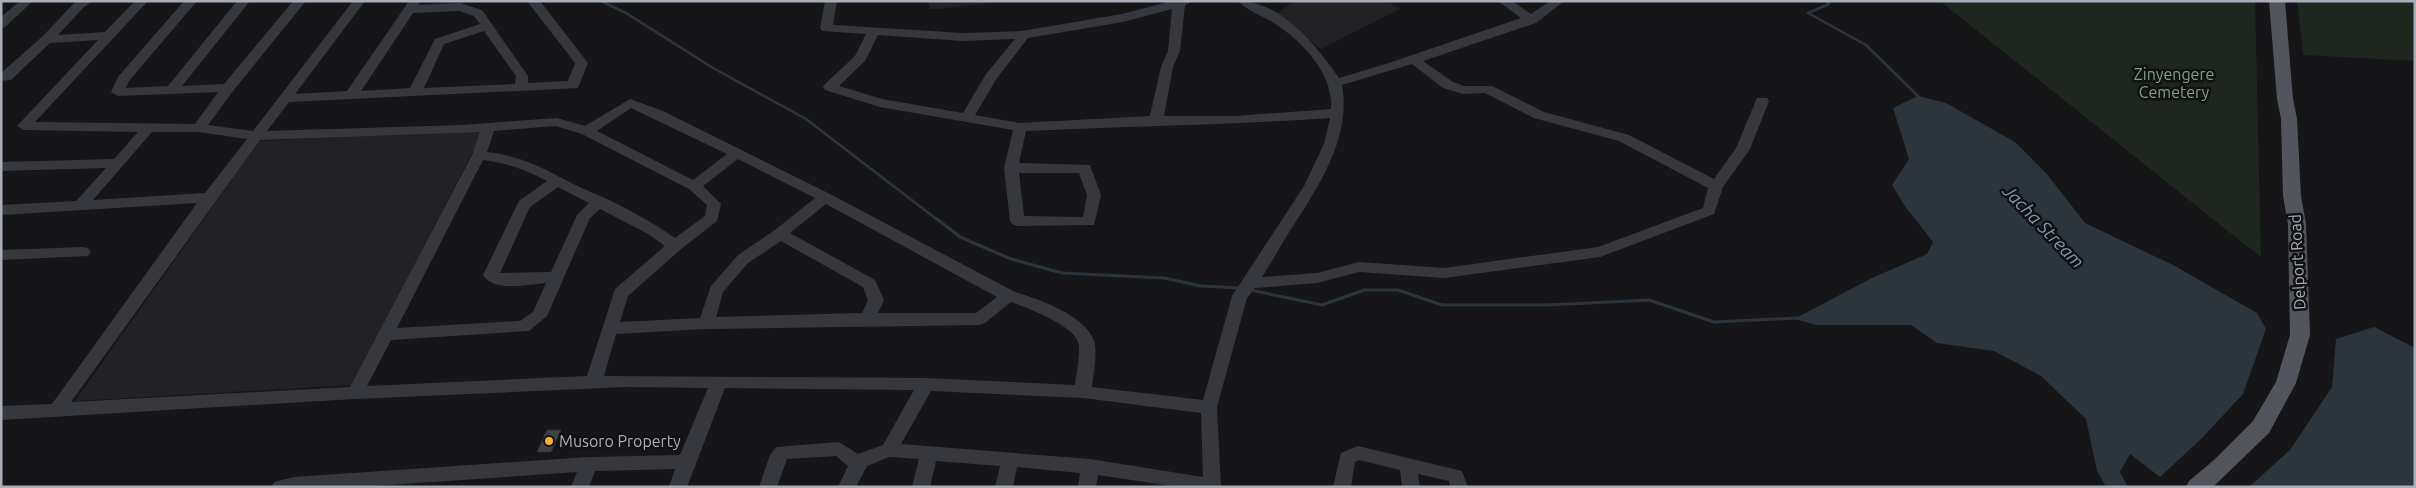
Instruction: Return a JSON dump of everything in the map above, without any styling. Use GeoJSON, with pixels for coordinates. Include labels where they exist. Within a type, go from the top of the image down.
{"type":"FeatureCollection","features":[{"type":"Feature","properties":{"kind":"main road","name":"Delport Road"},"geometry":{"type":"LineString","coordinates":[[2197,487],[2222,466],[2261,427],[2286,383],[2300,335],[2297,224],[2292,196],[2289,119],[2285,99],[2276,1]]}},
{"type":"Feature","properties":{"kind":"street"},"geometry":{"type":"LineString","coordinates":[[1,24],[27,1]]}},
{"type":"Feature","properties":{"kind":"street"},"geometry":{"type":"LineString","coordinates":[[1,77],[6,77],[47,39],[80,4],[87,1]]}},
{"type":"Feature","properties":{"kind":"street"},"geometry":{"type":"LineString","coordinates":[[142,1],[24,126],[199,128],[256,136],[488,127],[557,122],[587,131],[694,186],[714,204],[712,218],[675,246],[621,294],[594,382]]}},
{"type":"Feature","properties":{"kind":"street"},"geometry":{"type":"LineString","coordinates":[[191,1],[123,80],[118,92],[228,88]]}},
{"type":"Feature","properties":{"kind":"street"},"geometry":{"type":"LineString","coordinates":[[172,90],[244,1]]}},
{"type":"Feature","properties":{"kind":"street"},"geometry":{"type":"LineString","coordinates":[[199,128],[228,88],[300,1]]}},
{"type":"Feature","properties":{"kind":"street"},"geometry":{"type":"LineString","coordinates":[[57,409],[209,198],[359,1]]}},
{"type":"Feature","properties":{"kind":"street"},"geometry":{"type":"LineString","coordinates":[[285,98],[573,85],[582,63],[533,1]]}},
{"type":"Feature","properties":{"kind":"street"},"geometry":{"type":"LineString","coordinates":[[831,1],[826,28],[963,37],[1022,35],[1123,18],[1183,2],[1174,52],[1167,67],[1156,120]]}},
{"type":"Feature","properties":{"kind":"street"},"geometry":{"type":"LineString","coordinates":[[847,487],[857,463],[862,458],[889,450],[1090,466],[1165,476],[1212,486],[1209,407],[1240,296],[1251,283],[1326,157],[1338,121],[1335,83],[1306,41],[1292,28],[1244,1]]}},
{"type":"Feature","properties":{"kind":"street"},"geometry":{"type":"LineString","coordinates":[[1504,1],[1532,20]]}},
{"type":"Feature","properties":{"kind":"street"},"geometry":{"type":"LineString","coordinates":[[1335,83],[1414,60],[1507,26],[1532,20],[1558,1]]}},
{"type":"Feature","properties":{"kind":"street"},"geometry":{"type":"LineString","coordinates":[[352,94],[412,5],[460,7],[478,13],[522,76],[521,86]]}},
{"type":"Feature","properties":{"kind":"street"},"geometry":{"type":"LineString","coordinates":[[415,92],[439,42],[486,26]]}},
{"type":"Feature","properties":{"kind":"street"},"geometry":{"type":"LineString","coordinates":[[874,30],[860,58],[830,86],[880,103],[966,119],[1020,127],[1156,120],[1235,120],[1338,113]]}},
{"type":"Feature","properties":{"kind":"street"},"geometry":{"type":"LineString","coordinates":[[966,119],[991,77],[1021,40],[1022,35]]}},
{"type":"Feature","properties":{"kind":"street"},"geometry":{"type":"LineString","coordinates":[[47,39],[108,36]]}},
{"type":"Feature","properties":{"kind":"street"},"geometry":{"type":"LineString","coordinates":[[1414,60],[1448,86],[1463,90],[1487,89],[1539,115],[1624,138],[1716,186]]}},
{"type":"Feature","properties":{"kind":"street"},"geometry":{"type":"LineString","coordinates":[[1251,283],[1317,278],[1359,267],[1444,274],[1600,252],[1709,211],[1716,186],[1744,149],[1762,101]]}},
{"type":"Feature","properties":{"kind":"street"},"geometry":{"type":"LineString","coordinates":[[587,131],[630,103],[658,114],[826,197],[1009,296],[1042,306],[1080,331],[1087,342],[1083,392]]}},
{"type":"Feature","properties":{"kind":"street"},"geometry":{"type":"LineString","coordinates":[[80,206],[150,126]]}},
{"type":"Feature","properties":{"kind":"street"},"geometry":{"type":"LineString","coordinates":[[355,393],[479,155],[488,127]]}},
{"type":"Feature","properties":{"kind":"street"},"geometry":{"type":"LineString","coordinates":[[1011,168],[1085,168],[1094,195],[1089,222],[1017,221],[1011,168],[1020,127]]}},
{"type":"Feature","properties":{"kind":"street"},"geometry":{"type":"LineString","coordinates":[[694,186],[736,154]]}},
{"type":"Feature","properties":{"kind":"street"},"geometry":{"type":"LineString","coordinates":[[479,155],[502,158],[529,166],[653,230],[675,246]]}},
{"type":"Feature","properties":{"kind":"street"},"geometry":{"type":"LineString","coordinates":[[1,167],[118,163]]}},
{"type":"Feature","properties":{"kind":"street"},"geometry":{"type":"LineString","coordinates":[[557,180],[524,204],[491,274],[500,280],[557,277]]}},
{"type":"Feature","properties":{"kind":"street"},"geometry":{"type":"LineString","coordinates":[[706,323],[716,290],[743,259],[780,234],[826,197]]}},
{"type":"Feature","properties":{"kind":"street"},"geometry":{"type":"LineString","coordinates":[[1,210],[209,198]]}},
{"type":"Feature","properties":{"kind":"street"},"geometry":{"type":"LineString","coordinates":[[387,334],[523,327],[539,316],[584,215],[600,201]]}},
{"type":"Feature","properties":{"kind":"street"},"geometry":{"type":"LineString","coordinates":[[780,234],[870,284],[876,300],[868,319]]}},
{"type":"Feature","properties":{"kind":"street"},"geometry":{"type":"LineString","coordinates":[[1,255],[82,252]]}},
{"type":"Feature","properties":{"kind":"street"},"geometry":{"type":"LineString","coordinates":[[609,329],[706,323],[868,319],[979,319],[1009,296]]}},
{"type":"Feature","properties":{"kind":"street"},"geometry":{"type":"LineString","coordinates":[[1,412],[594,382],[926,384],[1083,392],[1209,407]]}},
{"type":"Feature","properties":{"kind":"street"},"geometry":{"type":"LineString","coordinates":[[678,487],[686,462],[719,383]]}},
{"type":"Feature","properties":{"kind":"street"},"geometry":{"type":"LineString","coordinates":[[889,450],[926,384]]}},
{"type":"Feature","properties":{"kind":"street"},"geometry":{"type":"LineString","coordinates":[[768,487],[779,454],[782,452],[839,449],[857,463]]}},
{"type":"Feature","properties":{"kind":"street"},"geometry":{"type":"LineString","coordinates":[[921,487],[929,453]]}},
{"type":"Feature","properties":{"kind":"street"},"geometry":{"type":"LineString","coordinates":[[1342,487],[1347,458],[1358,453],[1456,476],[1460,487]]}},
{"type":"Feature","properties":{"kind":"street"},"geometry":{"type":"LineString","coordinates":[[1004,487],[1010,461]]}},
{"type":"Feature","properties":{"kind":"street"},"geometry":{"type":"LineString","coordinates":[[280,487],[303,483],[589,464],[686,462]]}},
{"type":"Feature","properties":{"kind":"street"},"geometry":{"type":"LineString","coordinates":[[580,487],[589,464]]}},
{"type":"Feature","properties":{"kind":"street"},"geometry":{"type":"LineString","coordinates":[[1408,465],[1411,487]]}},
{"type":"Feature","properties":{"kind":"street"},"geometry":{"type":"LineString","coordinates":[[1087,487],[1090,466]]}},
{"type":"Feature","properties":{"kind":"shaded area"},"geometry":{"type":"Polygon","coordinates":[[[928,1],[994,1],[995,2],[930,9],[928,1]]]}},
{"type":"Feature","properties":{"kind":"shaded area"},"geometry":{"type":"Polygon","coordinates":[[[1295,1],[1387,1],[1400,9],[1321,49],[1275,15],[1295,1]]]}},
{"type":"Feature","properties":{"kind":"shaded area"},"geometry":{"type":"Polygon","coordinates":[[[484,130],[352,385],[75,401],[259,141],[484,130]]]}},
{"type":"Feature","properties":{"kind":"green space","name":"Zinyengere Cemetery"},"geometry":{"type":"Polygon","coordinates":[[[1940,1],[2255,1],[2261,257],[2239,240],[1940,1]]]}},
{"type":"Feature","properties":{"kind":"green space"},"geometry":{"type":"Polygon","coordinates":[[[2297,1],[2415,1],[2415,61],[2303,55],[2297,1]]]}},
{"type":"Feature","properties":{"kind":"water"},"geometry":{"type":"Polygon","coordinates":[[[1918,96],[1946,103],[2015,142],[2046,173],[2085,223],[2175,266],[2257,313],[2266,329],[2243,394],[2202,438],[2160,477],[2130,454],[2120,472],[2128,487],[2106,487],[2097,471],[2086,419],[2041,376],[1994,351],[1937,343],[1911,325],[1817,325],[1794,319],[1872,278],[1927,254],[1933,242],[1904,205],[1892,185],[1909,159],[1893,108],[1918,96]]]}},
{"type":"Feature","properties":{"kind":"water"},"geometry":{"type":"Polygon","coordinates":[[[2374,327],[2415,348],[2415,487],[2249,487],[2290,450],[2332,387],[2336,339],[2374,327]]]}},
{"type":"Feature","properties":{"kind":"building","name":"Musoro Property"},"geometry":{"type":"Polygon","coordinates":[[[547,430],[561,430],[551,452],[537,452],[547,430]]]}},
{"type":"Feature","properties":{"kind":"waterway"},"geometry":{"type":"LineString","coordinates":[[601,1],[626,13],[713,68],[806,119],[939,221]]}},
{"type":"Feature","properties":{"kind":"waterway","name":"Jacha Stream"},"geometry":{"type":"LineString","coordinates":[[1827,1],[1829,4],[1808,13],[1866,45],[1921,99]]}},
{"type":"Feature","properties":{"kind":"waterway"},"geometry":{"type":"LineString","coordinates":[[937,219],[960,237],[1011,259],[1062,273],[1164,278],[1201,286],[1241,288]]}},
{"type":"Feature","properties":{"kind":"waterway"},"geometry":{"type":"LineString","coordinates":[[1250,290],[1322,305],[1364,290],[1398,290],[1442,305],[1548,305],[1649,300],[1714,322],[1798,318]]}},
{"type":"Feature","properties":{"kind":"place","name":"Musoro Property"},"geometry":{"type":"Point","coordinates":[549,441]}}]}
